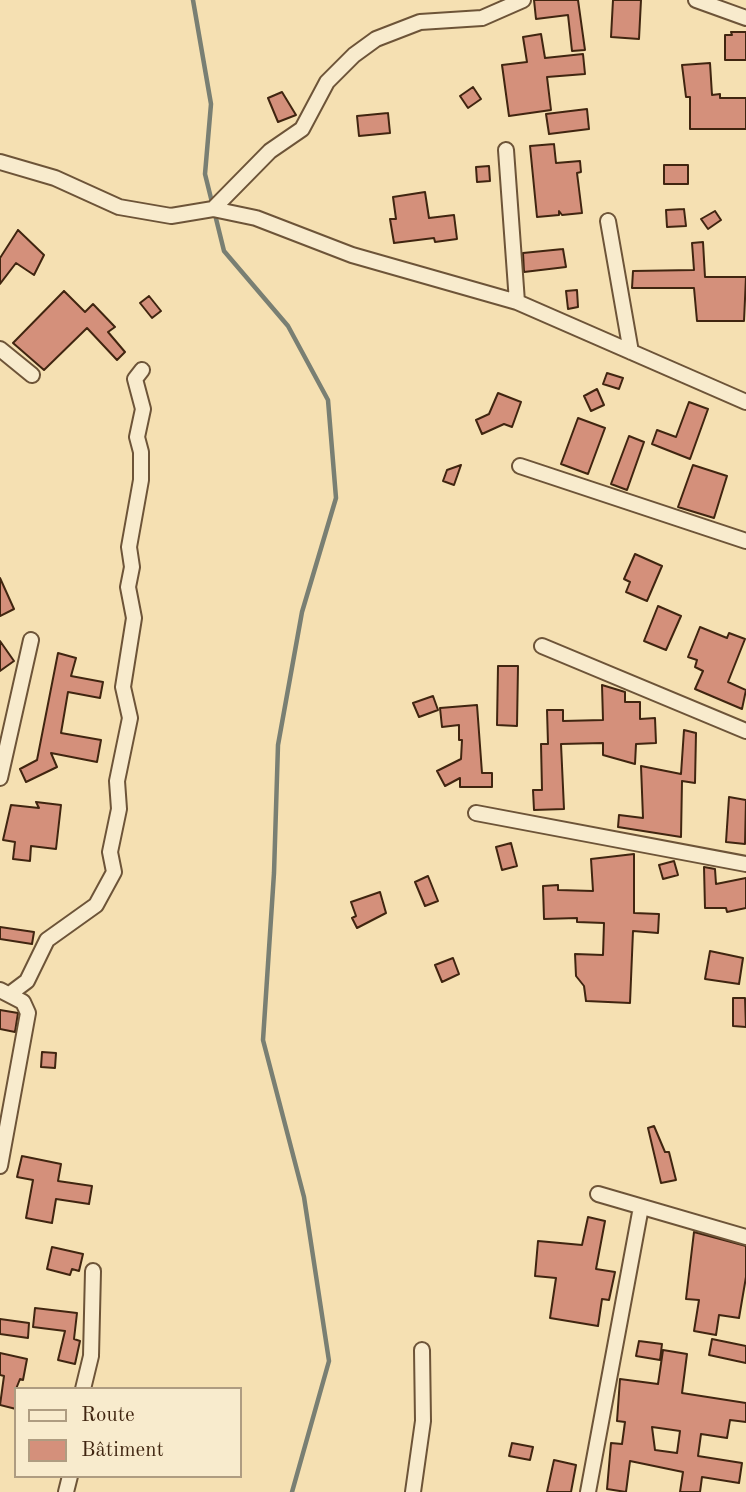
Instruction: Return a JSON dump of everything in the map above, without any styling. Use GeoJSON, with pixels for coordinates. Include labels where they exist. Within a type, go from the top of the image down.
{"type":"FeatureCollection","features":[{"type":"Feature","properties":{"kind":"street"},"geometry":{"type":"LineString","coordinates":[[213,209],[270,151],[302,129],[327,82],[354,55],[376,39],[420,22],[482,18],[523,0]]}},
{"type":"Feature","properties":{"kind":"street"},"geometry":{"type":"LineString","coordinates":[[696,0],[746,18]]}},
{"type":"Feature","properties":{"kind":"street"},"geometry":{"type":"LineString","coordinates":[[506,150],[517,302]]}},
{"type":"Feature","properties":{"kind":"street"},"geometry":{"type":"LineString","coordinates":[[0,162],[55,178],[119,207],[171,216],[213,209],[256,218],[352,255],[517,302],[746,402]]}},
{"type":"Feature","properties":{"kind":"street"},"geometry":{"type":"LineString","coordinates":[[608,221],[631,352]]}},
{"type":"Feature","properties":{"kind":"street"},"geometry":{"type":"LineString","coordinates":[[0,349],[32,375]]}},
{"type":"Feature","properties":{"kind":"street"},"geometry":{"type":"LineString","coordinates":[[6,992],[27,981],[47,940],[96,905],[114,872],[110,852],[119,809],[117,781],[130,718],[123,687],[134,618],[128,587],[132,567],[129,547],[141,480],[137,437],[143,409],[135,379],[142,370]]}},
{"type":"Feature","properties":{"kind":"street"},"geometry":{"type":"LineString","coordinates":[[520,466],[746,541]]}},
{"type":"Feature","properties":{"kind":"street"},"geometry":{"type":"LineString","coordinates":[[0,778],[31,640]]}},
{"type":"Feature","properties":{"kind":"street"},"geometry":{"type":"LineString","coordinates":[[542,646],[746,731]]}},
{"type":"Feature","properties":{"kind":"street"},"geometry":{"type":"LineString","coordinates":[[476,813],[746,864]]}},
{"type":"Feature","properties":{"kind":"street"},"geometry":{"type":"LineString","coordinates":[[0,1166],[28,1013],[23,1002],[6,992]]}},
{"type":"Feature","properties":{"kind":"street"},"geometry":{"type":"LineString","coordinates":[[598,1194],[746,1237]]}},
{"type":"Feature","properties":{"kind":"street"},"geometry":{"type":"LineString","coordinates":[[588,1492],[641,1206]]}},
{"type":"Feature","properties":{"kind":"street"},"geometry":{"type":"LineString","coordinates":[[83,1387],[91,1356],[93,1271]]}},
{"type":"Feature","properties":{"kind":"street"},"geometry":{"type":"LineString","coordinates":[[413,1492],[423,1421],[422,1350]]}},
{"type":"Feature","properties":{"kind":"building"},"geometry":{"type":"Polygon","coordinates":[[[534,0],[578,0],[585,50],[572,51],[568,15],[536,19],[534,0]]]}},
{"type":"Feature","properties":{"kind":"building"},"geometry":{"type":"Polygon","coordinates":[[[613,0],[641,0],[639,39],[611,37],[613,0]]]}},
{"type":"Feature","properties":{"kind":"building"},"geometry":{"type":"Polygon","coordinates":[[[731,32],[746,32],[746,60],[725,60],[725,35],[732,35],[731,32]]]}},
{"type":"Feature","properties":{"kind":"building"},"geometry":{"type":"Polygon","coordinates":[[[541,34],[545,58],[583,54],[585,74],[547,77],[551,110],[509,116],[502,65],[527,62],[523,37],[541,34]]]}},
{"type":"Feature","properties":{"kind":"building"},"geometry":{"type":"Polygon","coordinates":[[[710,63],[712,95],[720,94],[720,98],[746,98],[746,129],[690,129],[690,97],[686,97],[682,65],[710,63]]]}},
{"type":"Feature","properties":{"kind":"building"},"geometry":{"type":"Polygon","coordinates":[[[473,87],[481,99],[468,108],[460,96],[473,87]]]}},
{"type":"Feature","properties":{"kind":"building"},"geometry":{"type":"Polygon","coordinates":[[[282,92],[296,115],[278,122],[268,98],[282,92]]]}},
{"type":"Feature","properties":{"kind":"building"},"geometry":{"type":"Polygon","coordinates":[[[587,109],[589,129],[549,134],[546,114],[587,109]]]}},
{"type":"Feature","properties":{"kind":"building"},"geometry":{"type":"Polygon","coordinates":[[[388,113],[390,133],[359,136],[357,116],[388,113]]]}},
{"type":"Feature","properties":{"kind":"building"},"geometry":{"type":"Polygon","coordinates":[[[554,144],[556,163],[580,161],[581,172],[577,173],[582,213],[562,215],[559,211],[559,215],[537,217],[530,146],[554,144]]]}},
{"type":"Feature","properties":{"kind":"building"},"geometry":{"type":"Polygon","coordinates":[[[664,165],[688,165],[688,184],[664,184],[664,165]]]}},
{"type":"Feature","properties":{"kind":"building"},"geometry":{"type":"Polygon","coordinates":[[[489,166],[490,181],[477,182],[476,167],[489,166]]]}},
{"type":"Feature","properties":{"kind":"building"},"geometry":{"type":"Polygon","coordinates":[[[425,192],[429,218],[454,215],[457,239],[435,242],[434,238],[394,243],[390,219],[396,219],[393,197],[425,192]]]}},
{"type":"Feature","properties":{"kind":"building"},"geometry":{"type":"Polygon","coordinates":[[[684,209],[686,226],[667,227],[666,210],[684,209]]]}},
{"type":"Feature","properties":{"kind":"building"},"geometry":{"type":"Polygon","coordinates":[[[715,211],[721,220],[708,229],[701,219],[715,211]]]}},
{"type":"Feature","properties":{"kind":"building"},"geometry":{"type":"Polygon","coordinates":[[[18,230],[44,255],[34,275],[16,263],[0,284],[0,258],[18,230]]]}},
{"type":"Feature","properties":{"kind":"building"},"geometry":{"type":"Polygon","coordinates":[[[703,242],[705,277],[746,277],[744,321],[697,321],[694,288],[632,288],[633,271],[694,270],[692,243],[703,242]]]}},
{"type":"Feature","properties":{"kind":"building"},"geometry":{"type":"Polygon","coordinates":[[[563,249],[566,267],[524,272],[523,253],[563,249]]]}},
{"type":"Feature","properties":{"kind":"building"},"geometry":{"type":"Polygon","coordinates":[[[577,290],[578,307],[568,309],[566,291],[577,290]]]}},
{"type":"Feature","properties":{"kind":"building"},"geometry":{"type":"Polygon","coordinates":[[[64,291],[85,312],[93,304],[115,327],[108,332],[125,352],[117,360],[87,328],[44,370],[13,343],[64,291]]]}},
{"type":"Feature","properties":{"kind":"building"},"geometry":{"type":"Polygon","coordinates":[[[149,296],[161,311],[152,318],[140,303],[149,296]]]}},
{"type":"Feature","properties":{"kind":"building"},"geometry":{"type":"Polygon","coordinates":[[[607,373],[623,378],[619,389],[603,384],[607,373]]]}},
{"type":"Feature","properties":{"kind":"building"},"geometry":{"type":"Polygon","coordinates":[[[597,389],[604,405],[591,411],[584,396],[597,389]]]}},
{"type":"Feature","properties":{"kind":"building"},"geometry":{"type":"Polygon","coordinates":[[[498,393],[521,402],[512,427],[504,424],[482,434],[476,420],[489,414],[498,393]]]}},
{"type":"Feature","properties":{"kind":"building"},"geometry":{"type":"Polygon","coordinates":[[[689,402],[708,409],[690,459],[652,444],[657,430],[676,437],[689,402]]]}},
{"type":"Feature","properties":{"kind":"building"},"geometry":{"type":"Polygon","coordinates":[[[578,418],[605,428],[588,474],[561,464],[578,418]]]}},
{"type":"Feature","properties":{"kind":"building"},"geometry":{"type":"Polygon","coordinates":[[[629,436],[644,442],[627,490],[611,484],[629,436]]]}},
{"type":"Feature","properties":{"kind":"building"},"geometry":{"type":"Polygon","coordinates":[[[461,465],[454,485],[443,481],[447,470],[461,465]]]}},
{"type":"Feature","properties":{"kind":"building"},"geometry":{"type":"Polygon","coordinates":[[[693,465],[727,476],[714,518],[678,507],[693,465]]]}},
{"type":"Feature","properties":{"kind":"building"},"geometry":{"type":"Polygon","coordinates":[[[635,554],[662,566],[647,601],[626,592],[630,582],[624,579],[635,554]]]}},
{"type":"Feature","properties":{"kind":"building"},"geometry":{"type":"Polygon","coordinates":[[[0,578],[14,609],[0,616],[0,578]]]}},
{"type":"Feature","properties":{"kind":"building"},"geometry":{"type":"Polygon","coordinates":[[[658,606],[681,616],[666,650],[644,641],[658,606]]]}},
{"type":"Feature","properties":{"kind":"building"},"geometry":{"type":"Polygon","coordinates":[[[700,627],[727,638],[729,633],[745,639],[728,682],[746,690],[742,709],[695,689],[703,671],[695,667],[697,660],[688,657],[700,627]]]}},
{"type":"Feature","properties":{"kind":"building"},"geometry":{"type":"Polygon","coordinates":[[[0,641],[14,661],[0,671],[0,641]]]}},
{"type":"Feature","properties":{"kind":"building"},"geometry":{"type":"Polygon","coordinates":[[[58,653],[76,658],[71,676],[103,682],[100,698],[68,692],[61,733],[101,740],[97,762],[51,753],[57,767],[26,782],[20,769],[37,760],[58,653]]]}},
{"type":"Feature","properties":{"kind":"building"},"geometry":{"type":"Polygon","coordinates":[[[498,666],[518,666],[517,726],[497,725],[498,666]]]}},
{"type":"Feature","properties":{"kind":"building"},"geometry":{"type":"Polygon","coordinates":[[[602,685],[625,692],[625,702],[640,702],[640,719],[655,718],[656,743],[636,744],[635,764],[603,755],[603,743],[561,744],[564,809],[534,810],[533,790],[542,790],[541,744],[548,744],[547,710],[563,710],[563,721],[603,720],[602,685]]]}},
{"type":"Feature","properties":{"kind":"building"},"geometry":{"type":"Polygon","coordinates":[[[433,696],[438,710],[419,717],[413,703],[433,696]]]}},
{"type":"Feature","properties":{"kind":"building"},"geometry":{"type":"Polygon","coordinates":[[[477,705],[482,773],[492,773],[492,787],[460,787],[460,778],[445,786],[437,771],[461,759],[462,740],[459,740],[459,725],[442,727],[440,708],[477,705]]]}},
{"type":"Feature","properties":{"kind":"building"},"geometry":{"type":"Polygon","coordinates":[[[684,730],[696,733],[695,783],[682,781],[681,837],[618,827],[619,815],[643,818],[641,766],[681,774],[684,730]]]}},
{"type":"Feature","properties":{"kind":"building"},"geometry":{"type":"Polygon","coordinates":[[[729,797],[746,800],[745,844],[726,842],[729,797]]]}},
{"type":"Feature","properties":{"kind":"building"},"geometry":{"type":"Polygon","coordinates":[[[36,802],[61,805],[56,849],[31,846],[30,861],[13,859],[15,842],[3,840],[11,805],[39,808],[36,802]]]}},
{"type":"Feature","properties":{"kind":"building"},"geometry":{"type":"Polygon","coordinates":[[[511,843],[517,866],[502,870],[496,847],[511,843]]]}},
{"type":"Feature","properties":{"kind":"building"},"geometry":{"type":"Polygon","coordinates":[[[634,854],[634,913],[659,914],[658,933],[633,931],[630,1003],[586,1001],[584,986],[576,976],[575,954],[603,955],[604,923],[577,922],[577,918],[544,919],[543,886],[558,885],[558,890],[593,891],[591,859],[634,854]]]}},
{"type":"Feature","properties":{"kind":"building"},"geometry":{"type":"Polygon","coordinates":[[[674,861],[678,875],[663,879],[659,865],[674,861]]]}},
{"type":"Feature","properties":{"kind":"building"},"geometry":{"type":"Polygon","coordinates":[[[704,867],[715,869],[716,884],[746,878],[746,908],[727,912],[726,908],[705,908],[704,867]]]}},
{"type":"Feature","properties":{"kind":"building"},"geometry":{"type":"Polygon","coordinates":[[[428,876],[438,901],[425,906],[415,882],[428,876]]]}},
{"type":"Feature","properties":{"kind":"building"},"geometry":{"type":"Polygon","coordinates":[[[380,892],[386,913],[357,928],[352,918],[356,916],[351,902],[380,892]]]}},
{"type":"Feature","properties":{"kind":"building"},"geometry":{"type":"Polygon","coordinates":[[[0,927],[34,932],[32,944],[0,939],[0,927]]]}},
{"type":"Feature","properties":{"kind":"building"},"geometry":{"type":"Polygon","coordinates":[[[710,951],[743,958],[739,984],[705,979],[710,951]]]}},
{"type":"Feature","properties":{"kind":"building"},"geometry":{"type":"Polygon","coordinates":[[[453,958],[459,974],[442,982],[435,965],[453,958]]]}},
{"type":"Feature","properties":{"kind":"building"},"geometry":{"type":"Polygon","coordinates":[[[733,998],[745,998],[746,1027],[733,1026],[733,998]]]}},
{"type":"Feature","properties":{"kind":"building"},"geometry":{"type":"Polygon","coordinates":[[[0,1010],[18,1013],[15,1032],[0,1029],[0,1010]]]}},
{"type":"Feature","properties":{"kind":"building"},"geometry":{"type":"Polygon","coordinates":[[[42,1052],[56,1053],[55,1068],[41,1067],[42,1052]]]}},
{"type":"Feature","properties":{"kind":"building"},"geometry":{"type":"Polygon","coordinates":[[[654,1126],[665,1152],[669,1152],[676,1180],[661,1183],[648,1128],[654,1126]]]}},
{"type":"Feature","properties":{"kind":"building"},"geometry":{"type":"Polygon","coordinates":[[[22,1156],[61,1164],[58,1181],[92,1186],[89,1204],[56,1199],[52,1223],[26,1218],[33,1180],[17,1177],[22,1156]]]}},
{"type":"Feature","properties":{"kind":"building"},"geometry":{"type":"Polygon","coordinates":[[[588,1217],[605,1221],[596,1269],[615,1272],[609,1300],[602,1299],[598,1326],[550,1318],[556,1278],[535,1276],[538,1241],[582,1245],[588,1217]]]}},
{"type":"Feature","properties":{"kind":"building"},"geometry":{"type":"Polygon","coordinates":[[[694,1232],[746,1246],[746,1277],[739,1318],[719,1315],[716,1335],[694,1331],[699,1300],[686,1299],[694,1232]]]}},
{"type":"Feature","properties":{"kind":"building"},"geometry":{"type":"Polygon","coordinates":[[[52,1247],[83,1254],[79,1271],[72,1269],[70,1275],[47,1269],[52,1247]]]}},
{"type":"Feature","properties":{"kind":"building"},"geometry":{"type":"Polygon","coordinates":[[[35,1308],[77,1313],[74,1339],[80,1341],[75,1364],[58,1360],[65,1331],[33,1327],[35,1308]]]}},
{"type":"Feature","properties":{"kind":"building"},"geometry":{"type":"Polygon","coordinates":[[[0,1319],[29,1323],[28,1338],[0,1334],[0,1319]]]}},
{"type":"Feature","properties":{"kind":"building"},"geometry":{"type":"Polygon","coordinates":[[[712,1339],[746,1346],[746,1363],[709,1355],[712,1339]]]}},
{"type":"Feature","properties":{"kind":"building"},"geometry":{"type":"Polygon","coordinates":[[[639,1341],[662,1344],[660,1360],[636,1356],[639,1341]]]}},
{"type":"Feature","properties":{"kind":"building"},"geometry":{"type":"Polygon","coordinates":[[[663,1350],[687,1354],[682,1393],[746,1403],[746,1422],[730,1420],[727,1438],[701,1434],[698,1456],[742,1463],[739,1483],[702,1477],[700,1492],[680,1492],[683,1472],[630,1461],[626,1492],[607,1489],[611,1443],[622,1444],[625,1422],[617,1421],[620,1379],[658,1384],[663,1350]],[[652,1427],[655,1450],[677,1453],[680,1431],[652,1427]]]}},
{"type":"Feature","properties":{"kind":"building"},"geometry":{"type":"Polygon","coordinates":[[[0,1353],[27,1359],[23,1380],[20,1379],[17,1387],[14,1387],[14,1408],[0,1405],[4,1376],[0,1375],[0,1353]]]}},
{"type":"Feature","properties":{"kind":"building"},"geometry":{"type":"Polygon","coordinates":[[[512,1443],[533,1447],[530,1460],[509,1456],[512,1443]]]}},
{"type":"Feature","properties":{"kind":"building"},"geometry":{"type":"Polygon","coordinates":[[[554,1460],[576,1465],[571,1492],[547,1492],[554,1460]]]}},
{"type":"Feature","properties":{"kind":"waterway"},"geometry":{"type":"LineString","coordinates":[[193,0],[211,104],[205,174],[224,251],[288,326],[328,400],[336,498],[302,612],[278,745],[274,873],[263,1040],[304,1197],[329,1361],[292,1492]]}}]}
